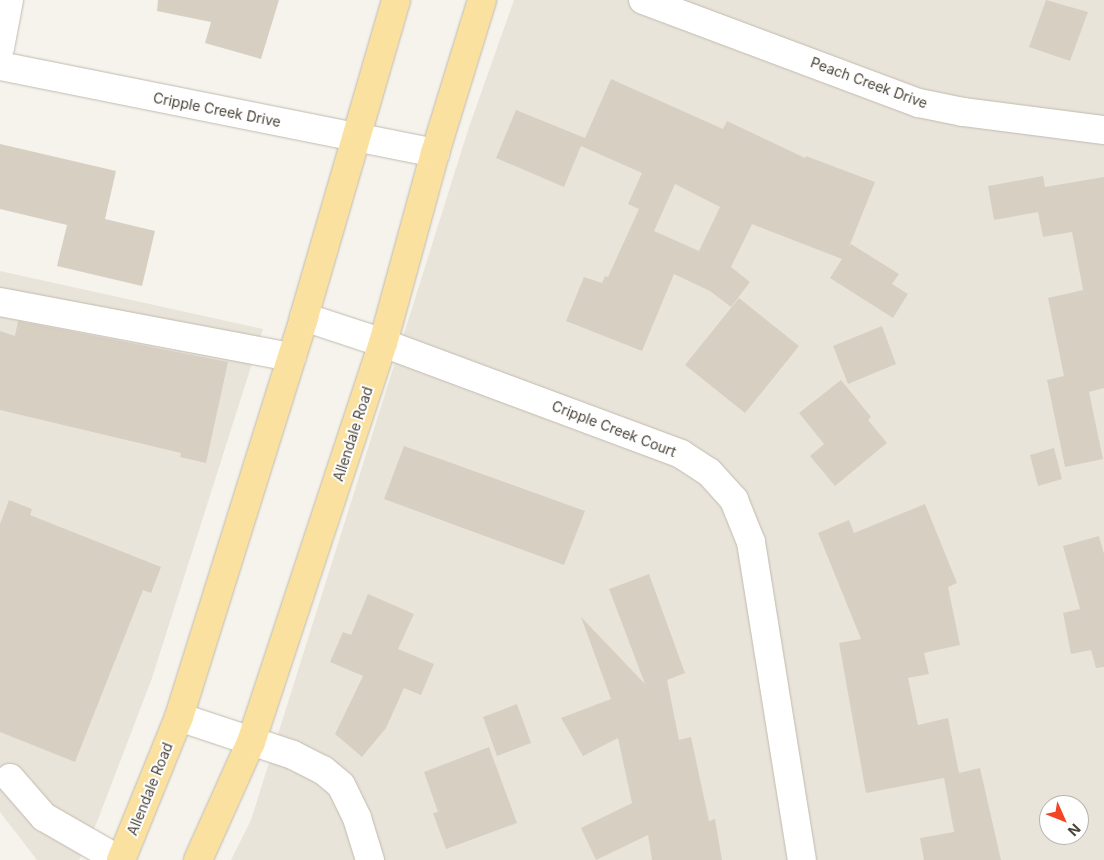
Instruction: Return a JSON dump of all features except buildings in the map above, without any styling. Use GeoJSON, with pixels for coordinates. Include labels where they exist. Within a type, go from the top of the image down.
{"type":"FeatureCollection","features":[{"type":"Feature","properties":{"kind":"main road","name":"Allendale Road"},"geometry":{"type":"LineString","coordinates":[[120,860],[179,717],[292,357],[396,0]]}},
{"type":"Feature","properties":{"kind":"main road","name":"Allendale Road"},"geometry":{"type":"LineString","coordinates":[[198,860],[251,742],[383,343],[435,153],[482,0]]}},
{"type":"Feature","properties":{"kind":"street"},"geometry":{"type":"LineString","coordinates":[[0,48],[9,0]]}},
{"type":"Feature","properties":{"kind":"street","name":"Peach Creek Drive"},"geometry":{"type":"LineString","coordinates":[[643,0],[919,103],[963,112],[1104,130]]}},
{"type":"Feature","properties":{"kind":"street","name":"Cripple Creek Drive"},"geometry":{"type":"LineString","coordinates":[[0,66],[435,153]]}},
{"type":"Feature","properties":{"kind":"street"},"geometry":{"type":"LineString","coordinates":[[0,302],[292,357]]}},
{"type":"Feature","properties":{"kind":"street","name":"Cripple Creek Court"},"geometry":{"type":"LineString","coordinates":[[304,317],[383,343],[682,454],[709,472],[734,500],[751,542],[802,860]]}},
{"type":"Feature","properties":{"kind":"street"},"geometry":{"type":"LineString","coordinates":[[179,717],[293,755],[323,770],[341,785],[357,818],[370,860]]}},
{"type":"Feature","properties":{"kind":"street"},"geometry":{"type":"LineString","coordinates":[[10,778],[44,817],[120,860]]}},
{"type":"Feature","properties":{"kind":"shaded area"},"geometry":{"type":"Polygon","coordinates":[[[514,0],[1104,0],[1104,860],[231,860],[251,820],[469,127],[514,0]]]}},
{"type":"Feature","properties":{"kind":"shaded area"},"geometry":{"type":"Polygon","coordinates":[[[0,271],[263,329],[152,678],[97,822],[79,860],[37,860],[0,812],[0,271]]]}}]}
